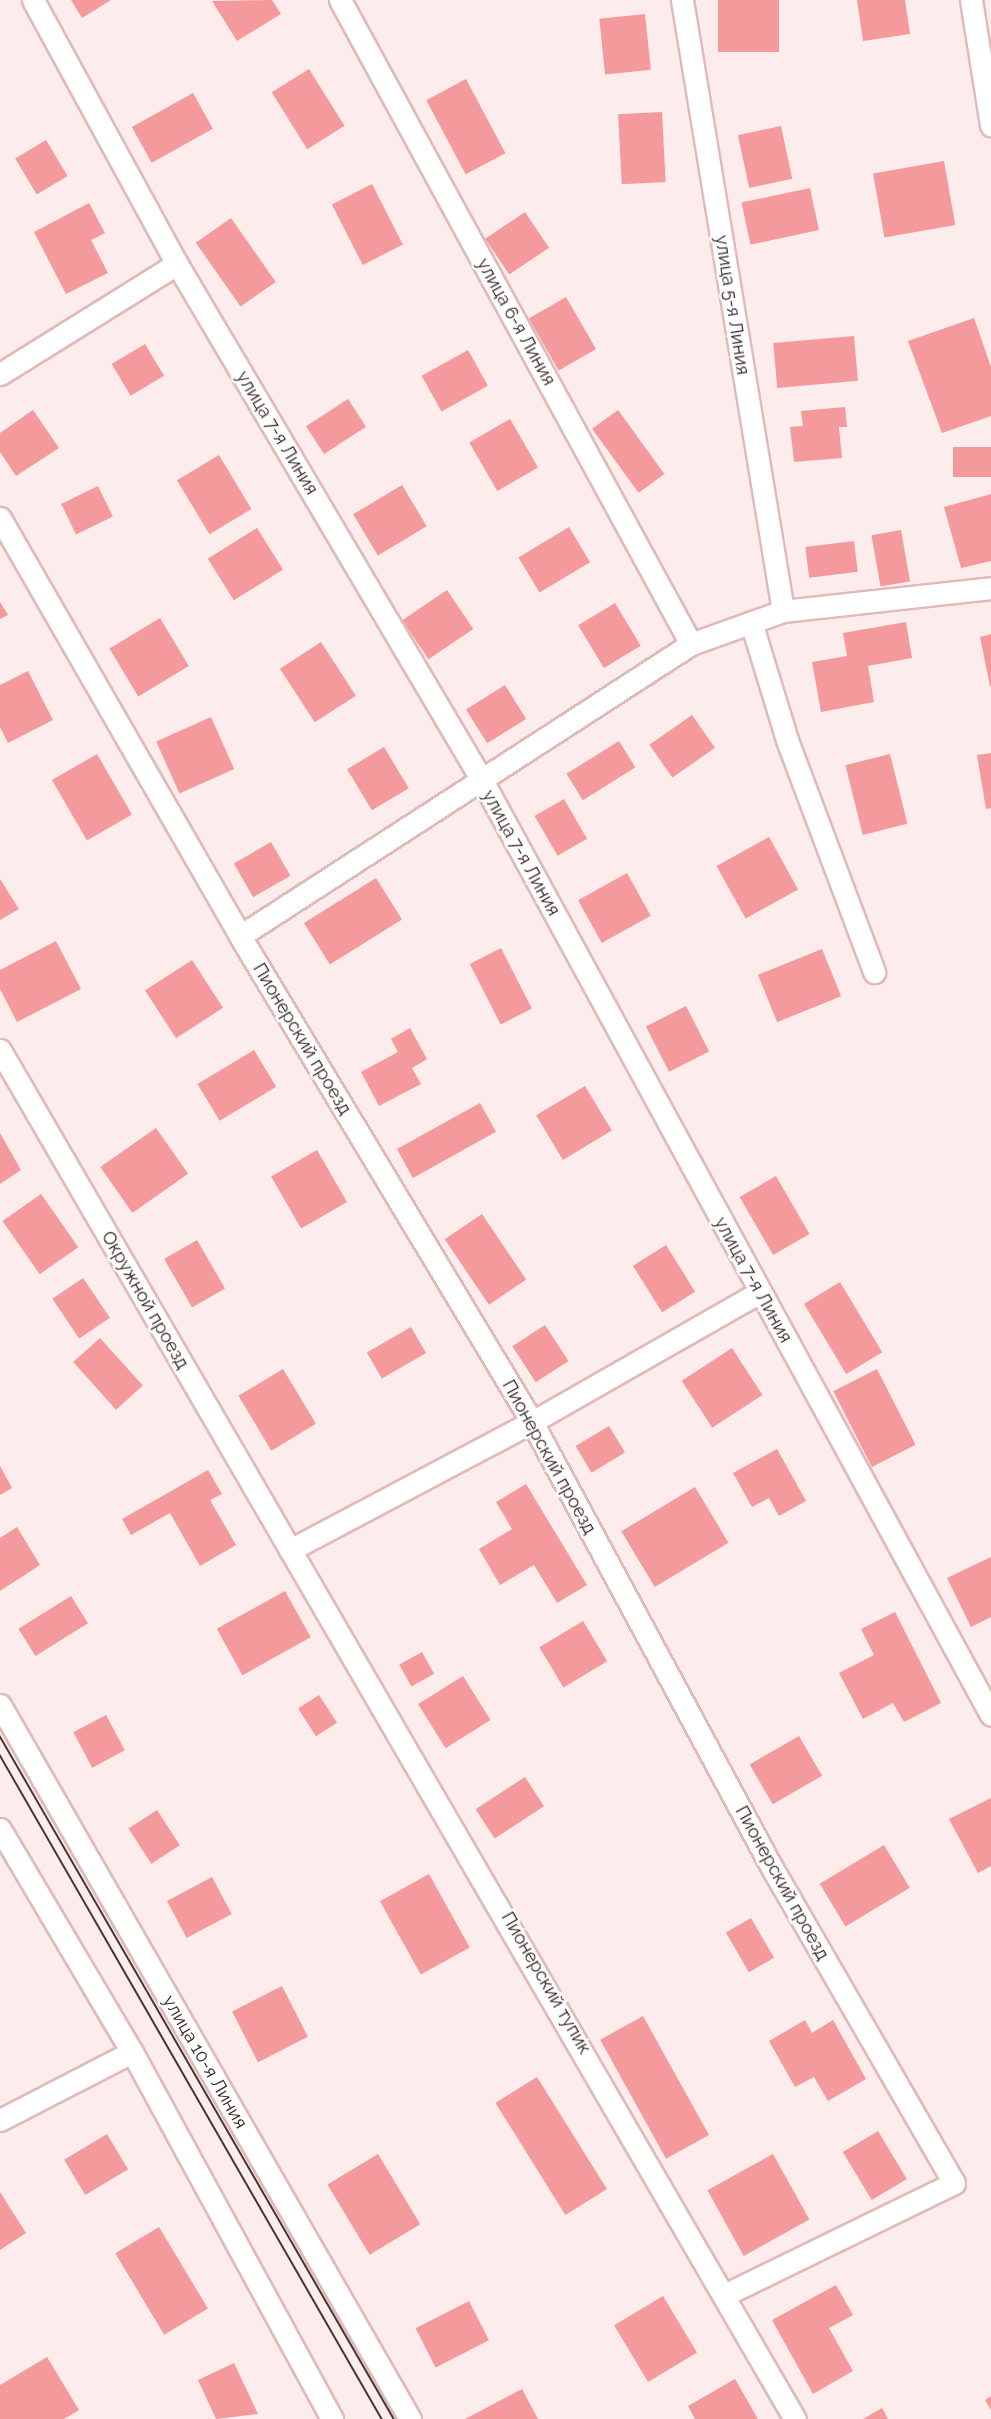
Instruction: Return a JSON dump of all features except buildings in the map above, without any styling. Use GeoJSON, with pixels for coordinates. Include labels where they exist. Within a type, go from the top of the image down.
{"type":"FeatureCollection","features":[{"type":"Feature","properties":{"kind":"lane","name":"улица 7-я Линия"},"geometry":{"type":"LineString","coordinates":[[33,0],[177,264],[483,782],[991,1716]]}},
{"type":"Feature","properties":{"kind":"lane","name":"улица 6-я Линия"},"geometry":{"type":"LineString","coordinates":[[340,0],[691,644]]}},
{"type":"Feature","properties":{"kind":"lane","name":"улица 5-я Линия"},"geometry":{"type":"LineString","coordinates":[[682,0],[783,611]]}},
{"type":"Feature","properties":{"kind":"lane"},"geometry":{"type":"LineString","coordinates":[[970,0],[983,30],[991,125]]}},
{"type":"Feature","properties":{"kind":"lane"},"geometry":{"type":"LineString","coordinates":[[0,374],[177,264]]}},
{"type":"Feature","properties":{"kind":"lane","name":"Пионерский проезд"},"geometry":{"type":"LineString","coordinates":[[0,518],[240,936],[532,1422],[771,1866],[954,2183],[724,2295]]}},
{"type":"Feature","properties":{"kind":"lane"},"geometry":{"type":"LineString","coordinates":[[240,936],[483,782],[691,644],[783,611],[991,588]]}},
{"type":"Feature","properties":{"kind":"lane"},"geometry":{"type":"LineString","coordinates":[[751,622],[787,740],[874,972]]}},
{"type":"Feature","properties":{"kind":"lane","name":"Окружной проезд"},"geometry":{"type":"LineString","coordinates":[[3,1063],[290,1550]]}},
{"type":"Feature","properties":{"kind":"lane"},"geometry":{"type":"LineString","coordinates":[[290,1550],[532,1422],[760,1292]]}},
{"type":"Feature","properties":{"kind":"lane","name":"Пионерский тупик"},"geometry":{"type":"LineString","coordinates":[[290,1550],[795,2419]]}},
{"type":"Feature","properties":{"kind":"lane","name":"улица 10-я Линия"},"geometry":{"type":"LineString","coordinates":[[0,1705],[410,2419]]}},
{"type":"Feature","properties":{"kind":"lane"},"geometry":{"type":"LineString","coordinates":[[0,1828],[132,2052],[332,2419]]}},
{"type":"Feature","properties":{"kind":"lane"},"geometry":{"type":"LineString","coordinates":[[0,2120],[132,2052]]}},
{"type":"Feature","properties":{"kind":"tram line"},"geometry":{"type":"LineString","coordinates":[[0,1736],[394,2419]]}},
{"type":"Feature","properties":{"kind":"tram line"},"geometry":{"type":"LineString","coordinates":[[0,1755],[382,2419]]}}]}
